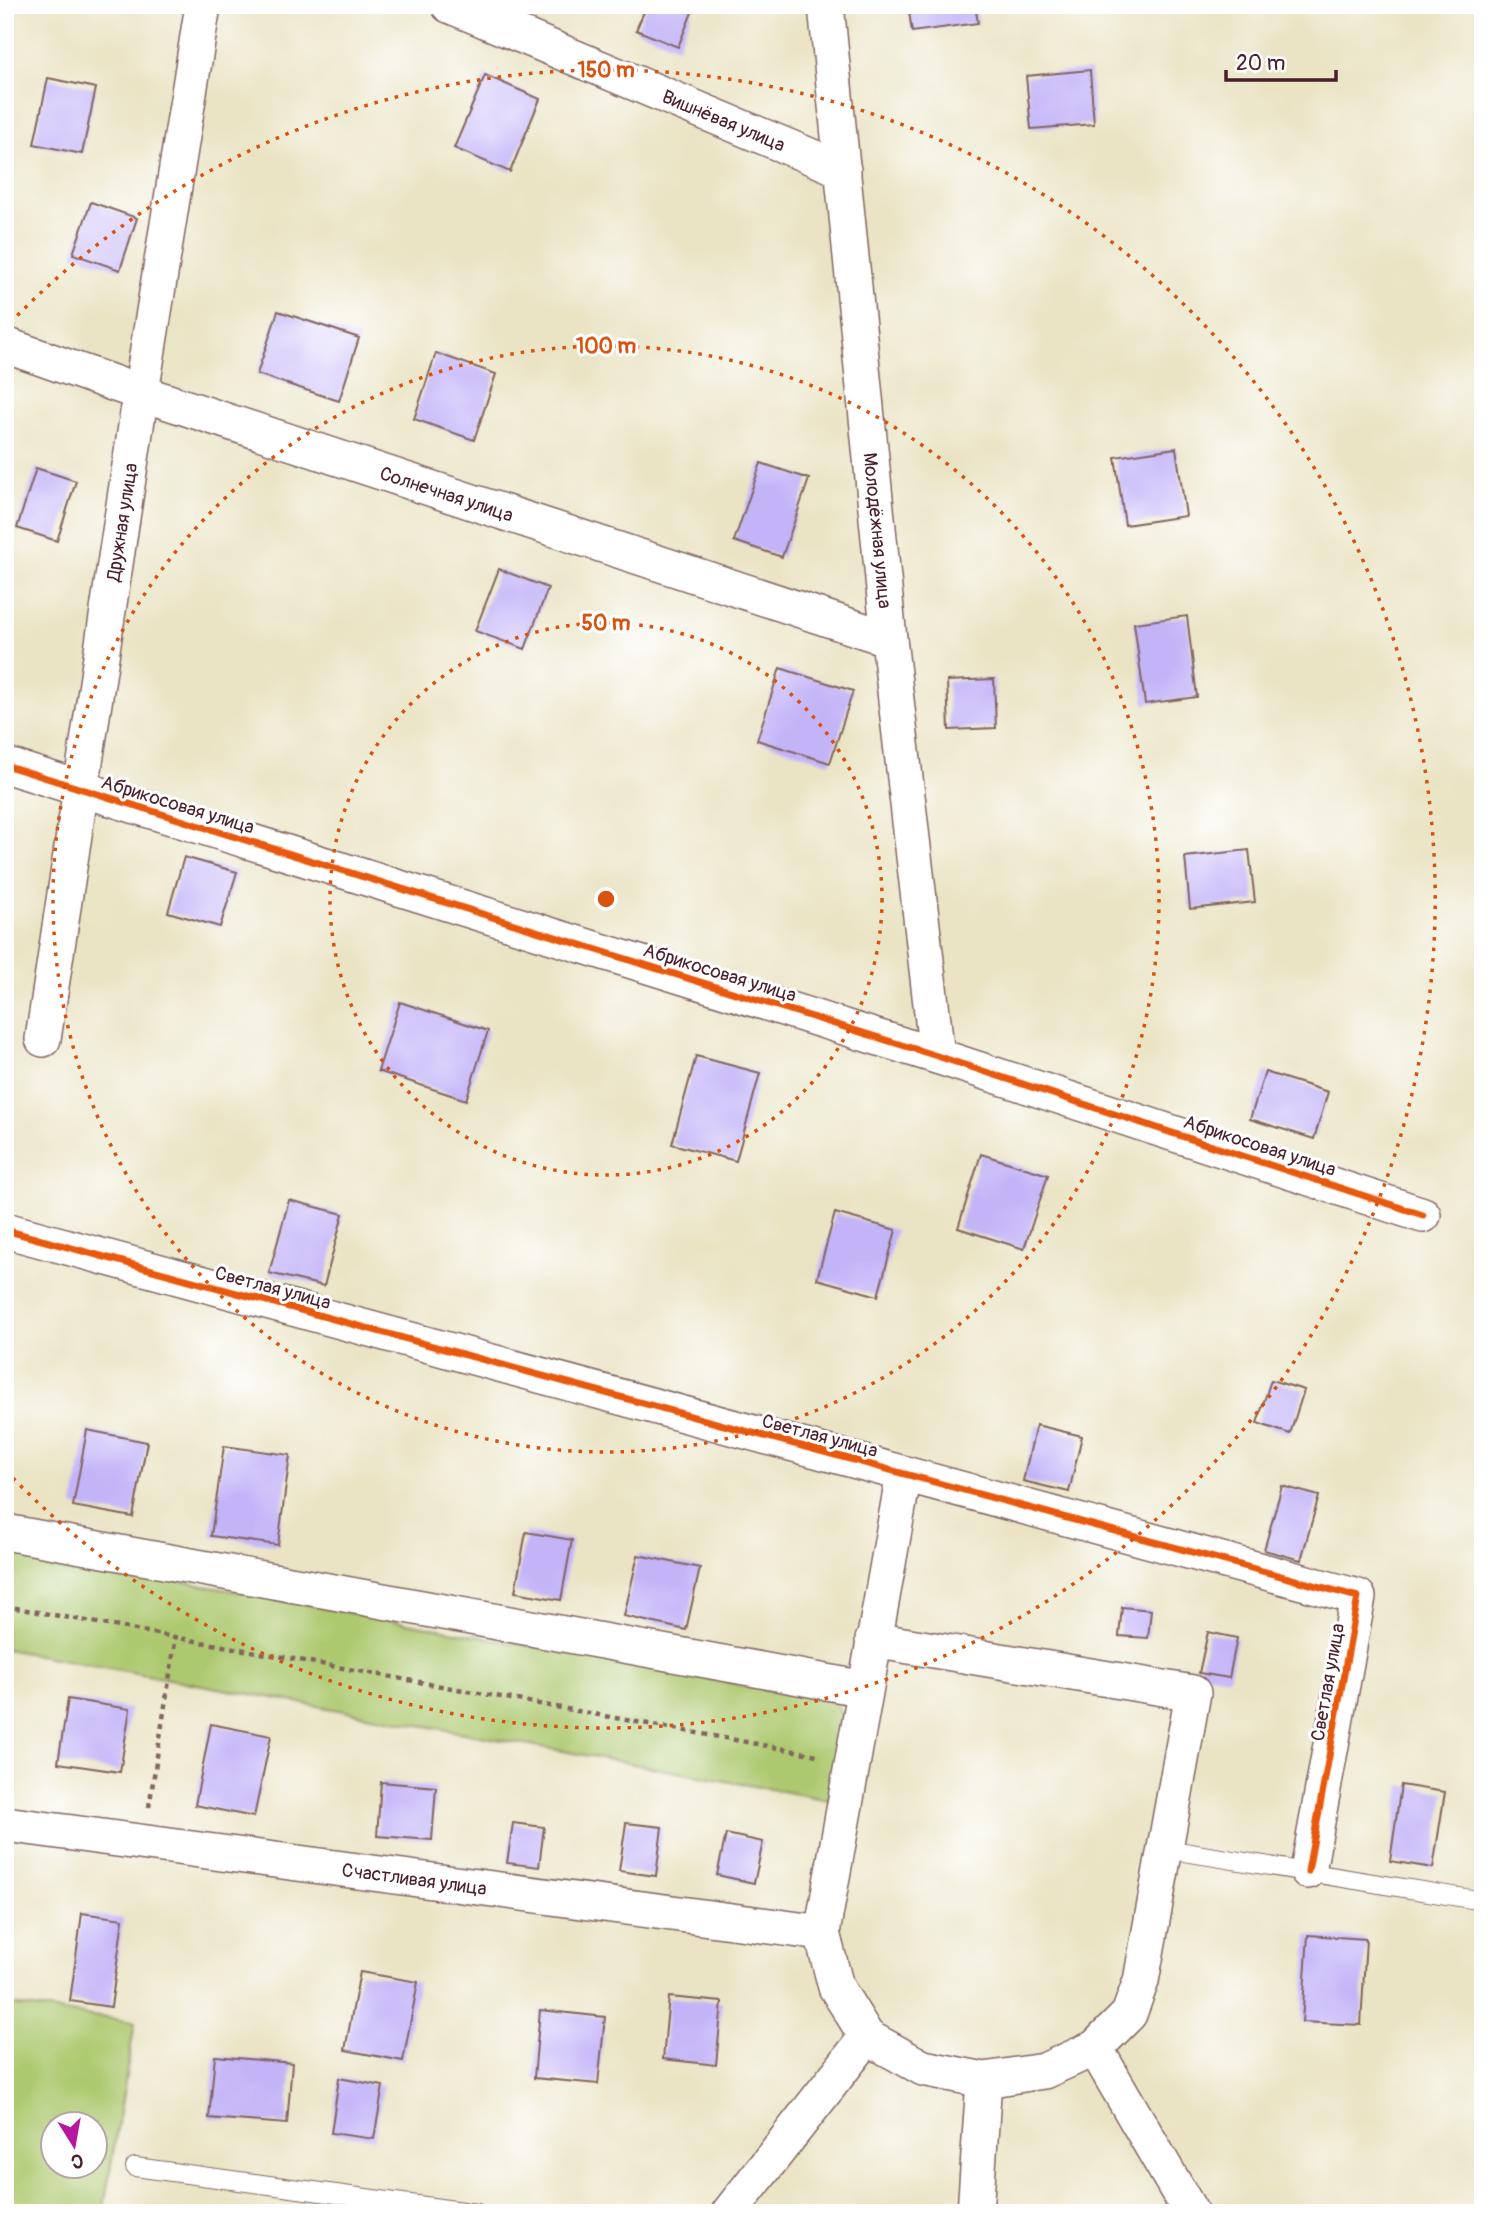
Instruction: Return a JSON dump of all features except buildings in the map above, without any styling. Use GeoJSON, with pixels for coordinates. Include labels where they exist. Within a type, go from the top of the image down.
{"type":"FeatureCollection","features":[{"type":"Feature","properties":{"kind":"street","name":"Дружная улица"},"geometry":{"type":"LineString","coordinates":[[43,1039],[79,790],[203,5]]}},
{"type":"Feature","properties":{"kind":"street","name":"Вишнёвая улица"},"geometry":{"type":"LineString","coordinates":[[449,5],[843,170]]}},
{"type":"Feature","properties":{"kind":"street","name":"Молодёжная улица"},"geometry":{"type":"LineString","coordinates":[[825,5],[889,639],[937,1056]]}},
{"type":"Feature","properties":{"kind":"street","name":"Солнечная улица"},"geometry":{"type":"LineString","coordinates":[[5,345],[141,393],[889,639]]}},
{"type":"Feature","properties":{"kind":"street","name":"Абрикосовая улица"},"geometry":{"type":"LineString","coordinates":[[5,765],[937,1056],[1423,1214]]}},
{"type":"Feature","properties":{"kind":"street","name":"Светлая улица"},"geometry":{"type":"LineString","coordinates":[[5,1230],[1358,1597],[1308,1871]]}},
{"type":"Feature","properties":{"kind":"street"},"geometry":{"type":"LineString","coordinates":[[873,1640],[1193,1693],[1142,1981],[1129,2014],[1095,2048],[1044,2071],[984,2080],[923,2068],[867,2037],[836,1987],[822,1933],[873,1640],[904,1474]]}},
{"type":"Feature","properties":{"kind":"street"},"geometry":{"type":"LineString","coordinates":[[5,1532],[865,1689]]}},
{"type":"Feature","properties":{"kind":"street","name":"Счастливая улица"},"geometry":{"type":"LineString","coordinates":[[5,1824],[822,1933]]}},
{"type":"Feature","properties":{"kind":"street"},"geometry":{"type":"LineString","coordinates":[[729,2213],[867,2037]]}},
{"type":"Feature","properties":{"kind":"street"},"geometry":{"type":"LineString","coordinates":[[1095,2048],[1191,2213]]}},
{"type":"Feature","properties":{"kind":"street"},"geometry":{"type":"LineString","coordinates":[[975,2213],[984,2080]]}},
{"type":"Feature","properties":{"kind":"lane"},"geometry":{"type":"LineString","coordinates":[[1166,1849],[1483,1901]]}},
{"type":"Feature","properties":{"kind":"lane"},"geometry":{"type":"LineString","coordinates":[[135,2167],[477,2213]]}},
{"type":"Feature","properties":{"kind":"path"},"geometry":{"type":"LineString","coordinates":[[5,1606],[852,1762]]}},
{"type":"Feature","properties":{"kind":"path"},"geometry":{"type":"LineString","coordinates":[[143,1842],[176,1636]]}},
{"type":"Feature","properties":{"kind":"green space"},"geometry":{"type":"Polygon","coordinates":[[[5,1549],[835,1702],[844,1717],[830,1800],[5,1649],[5,1549]]]}},
{"type":"Feature","properties":{"kind":"green space"},"geometry":{"type":"Polygon","coordinates":[[[5,2004],[135,2022],[103,2213],[5,2213],[5,2004]]]}},
{"type":"Feature","properties":{"kind":"cycle path"},"geometry":{"type":"LineString","coordinates":[[5,765],[937,1056],[1423,1215]]}},
{"type":"Feature","properties":{"kind":"cycle path"},"geometry":{"type":"LineString","coordinates":[[5,1230],[1358,1597],[1308,1871]]}}]}
